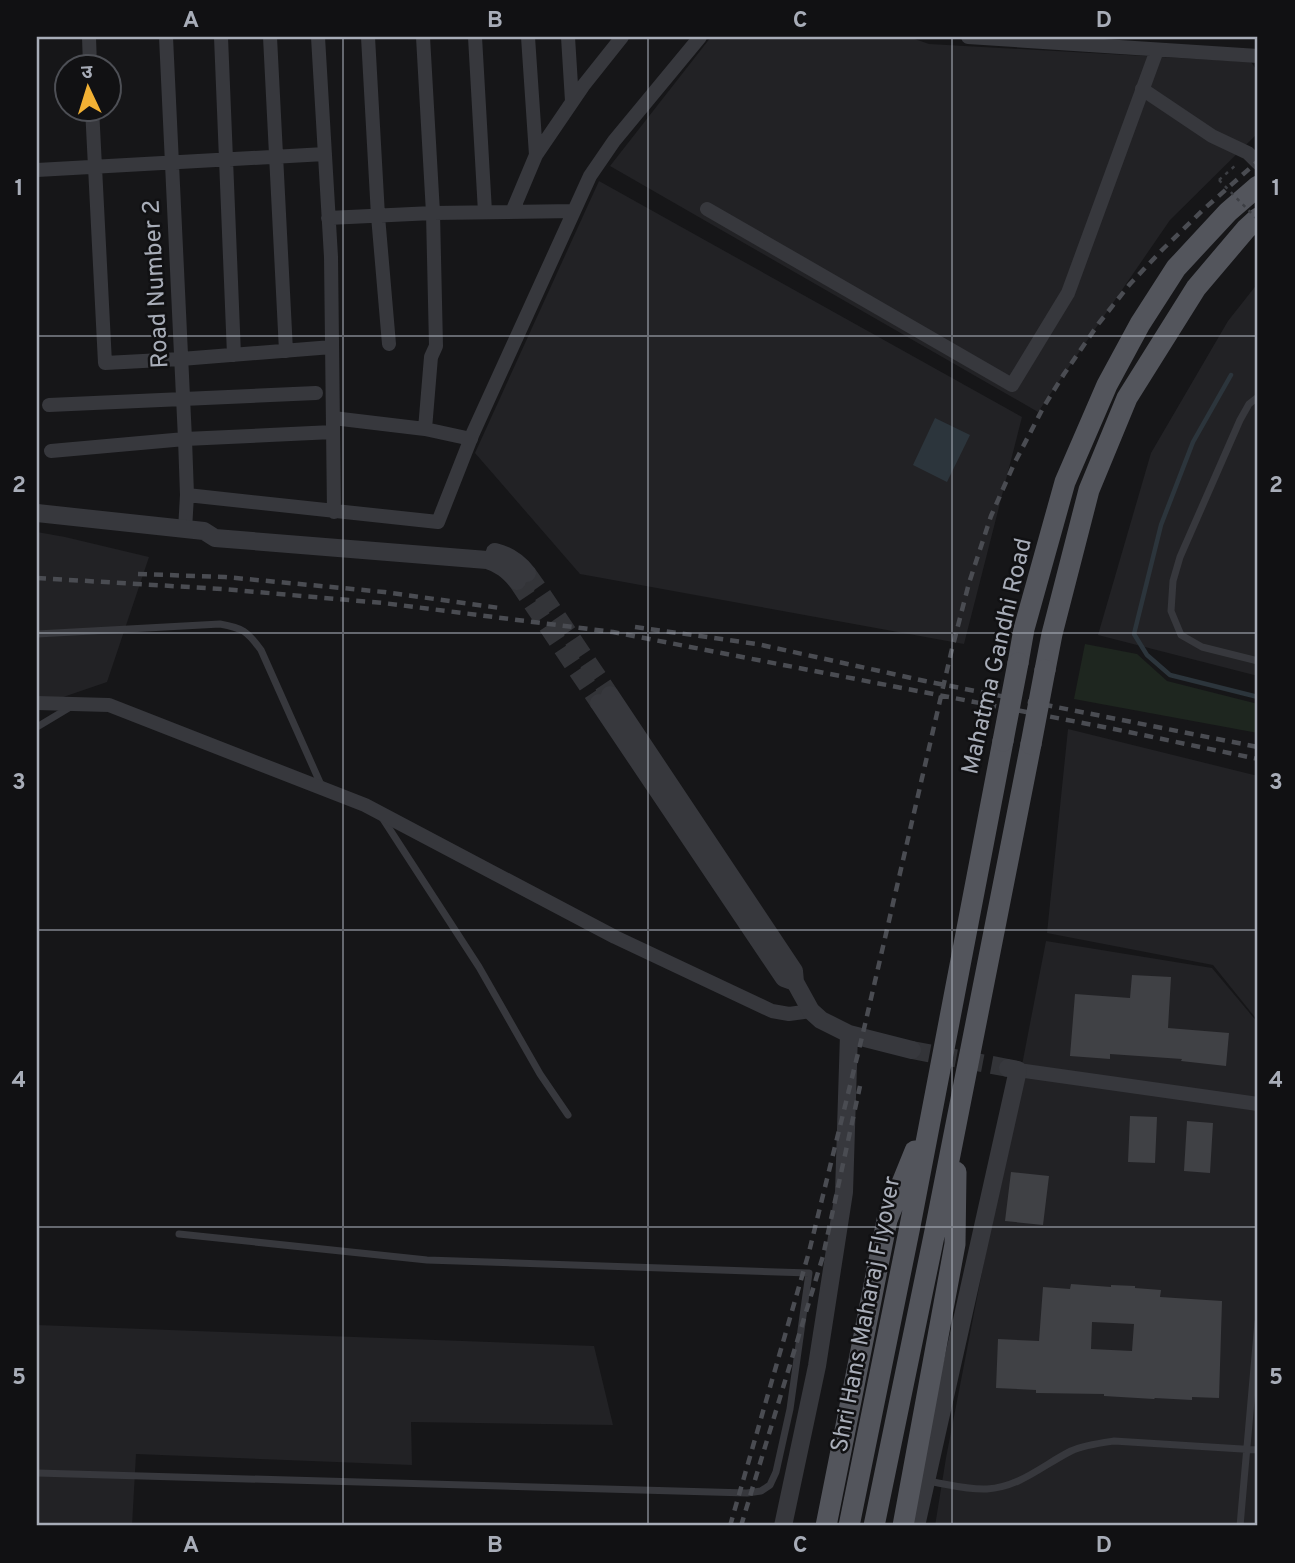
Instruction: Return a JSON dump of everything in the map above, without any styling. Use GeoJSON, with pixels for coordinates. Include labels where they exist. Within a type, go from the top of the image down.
{"type":"FeatureCollection","features":[{"type":"Feature","properties":{"kind":"main road","name":"Mahatma Gandhi Road"},"geometry":{"type":"LineString","coordinates":[[932,1112],[1024,629],[1065,482],[1107,386],[1140,324],[1176,268],[1228,212],[1258,186]]}},
{"type":"Feature","properties":{"kind":"main road","name":"Mahatma Gandhi Road"},"geometry":{"type":"LineString","coordinates":[[957,1114],[1052,634],[1088,490],[1127,398],[1196,288],[1246,229],[1258,219]]}},
{"type":"Feature","properties":{"kind":"main road","name":"Shri Hans Maharaj Flyover"},"geometry":{"type":"LineString","coordinates":[[849,1526],[932,1112]]}},
{"type":"Feature","properties":{"kind":"main road"},"geometry":{"type":"LineString","coordinates":[[826,1526],[887,1220],[932,1112]]}},
{"type":"Feature","properties":{"kind":"main road","name":"Shri Hans Maharaj Flyover"},"geometry":{"type":"LineString","coordinates":[[874,1526],[957,1114]]}},
{"type":"Feature","properties":{"kind":"main road"},"geometry":{"type":"LineString","coordinates":[[902,1526],[955,1244],[957,1114]]}},
{"type":"Feature","properties":{"kind":"street","name":"Road Number 2"},"geometry":{"type":"LineString","coordinates":[[166,37],[187,495],[194,530]]}},
{"type":"Feature","properties":{"kind":"street"},"geometry":{"type":"LineString","coordinates":[[221,37],[234,355]]}},
{"type":"Feature","properties":{"kind":"street"},"geometry":{"type":"LineString","coordinates":[[270,37],[286,351]]}},
{"type":"Feature","properties":{"kind":"street"},"geometry":{"type":"LineString","coordinates":[[318,37],[328,218],[334,512]]}},
{"type":"Feature","properties":{"kind":"street"},"geometry":{"type":"LineString","coordinates":[[368,37],[378,216],[389,344]]}},
{"type":"Feature","properties":{"kind":"street"},"geometry":{"type":"LineString","coordinates":[[423,37],[433,213],[436,345],[431,357],[425,429]]}},
{"type":"Feature","properties":{"kind":"street"},"geometry":{"type":"LineString","coordinates":[[475,37],[485,212]]}},
{"type":"Feature","properties":{"kind":"street"},"geometry":{"type":"LineString","coordinates":[[528,37],[536,155]]}},
{"type":"Feature","properties":{"kind":"street"},"geometry":{"type":"LineString","coordinates":[[568,37],[572,102]]}},
{"type":"Feature","properties":{"kind":"street"},"geometry":{"type":"LineString","coordinates":[[512,212],[536,155],[583,86],[622,37]]}},
{"type":"Feature","properties":{"kind":"street"},"geometry":{"type":"LineString","coordinates":[[187,495],[438,522],[471,439],[590,176],[614,141],[699,37]]}},
{"type":"Feature","properties":{"kind":"street"},"geometry":{"type":"LineString","coordinates":[[968,37],[1103,42],[1157,50],[1258,56]]}},
{"type":"Feature","properties":{"kind":"street"},"geometry":{"type":"LineString","coordinates":[[707,209],[1012,385],[1068,293],[1157,50]]}},
{"type":"Feature","properties":{"kind":"street"},"geometry":{"type":"LineString","coordinates":[[1142,89],[1212,136],[1253,158]]}},
{"type":"Feature","properties":{"kind":"street"},"geometry":{"type":"LineString","coordinates":[[92,122],[105,363],[332,347]]}},
{"type":"Feature","properties":{"kind":"street"},"geometry":{"type":"LineString","coordinates":[[37,170],[325,154]]}},
{"type":"Feature","properties":{"kind":"street"},"geometry":{"type":"LineString","coordinates":[[328,218],[574,211]]}},
{"type":"Feature","properties":{"kind":"street"},"geometry":{"type":"LineString","coordinates":[[49,405],[316,393]]}},
{"type":"Feature","properties":{"kind":"street"},"geometry":{"type":"LineString","coordinates":[[51,451],[333,425],[425,429],[471,439]]}},
{"type":"Feature","properties":{"kind":"street"},"geometry":{"type":"LineString","coordinates":[[37,513],[194,530],[215,538],[487,560],[522,577]]}},
{"type":"Feature","properties":{"kind":"street"},"geometry":{"type":"LineString","coordinates":[[605,699],[784,978],[795,982],[811,1011],[821,1020],[849,1034],[912,1050]]}},
{"type":"Feature","properties":{"kind":"street"},"geometry":{"type":"LineString","coordinates":[[37,703],[109,705],[365,804],[615,937],[772,1012],[789,1014],[811,1011]]}},
{"type":"Feature","properties":{"kind":"street"},"geometry":{"type":"LineString","coordinates":[[783,1526],[817,1366],[844,1192],[849,1034]]}},
{"type":"Feature","properties":{"kind":"street"},"geometry":{"type":"LineString","coordinates":[[916,1526],[1013,1069],[1258,1104]]}},
{"type":"Feature","properties":{"kind":"lane"},"geometry":{"type":"LineString","coordinates":[[1258,397],[1249,404],[1240,420],[1180,557],[1173,581],[1171,611],[1181,635],[1202,647],[1258,661]]}},
{"type":"Feature","properties":{"kind":"lane"},"geometry":{"type":"LineString","coordinates":[[37,634],[220,624],[237,627],[249,635],[261,650],[322,788]]}},
{"type":"Feature","properties":{"kind":"lane"},"geometry":{"type":"LineString","coordinates":[[37,727],[76,704]]}},
{"type":"Feature","properties":{"kind":"lane"},"geometry":{"type":"LineString","coordinates":[[379,811],[479,967],[540,1074],[568,1115]]}},
{"type":"Feature","properties":{"kind":"lane"},"geometry":{"type":"LineString","coordinates":[[37,1473],[747,1493],[761,1491],[770,1485],[776,1472],[790,1409],[809,1273],[426,1260],[179,1234]]}},
{"type":"Feature","properties":{"kind":"lane"},"geometry":{"type":"LineString","coordinates":[[1240,1526],[1258,1322]]}},
{"type":"Feature","properties":{"kind":"lane"},"geometry":{"type":"LineString","coordinates":[[927,1481],[971,1489],[989,1489],[1027,1478],[1073,1450],[1114,1441],[1258,1450]]}},
{"type":"Feature","properties":{"kind":"path"},"geometry":{"type":"LineString","coordinates":[[1253,158],[1219,180],[1258,219]]}},
{"type":"Feature","properties":{"kind":"shaded area"},"geometry":{"type":"Polygon","coordinates":[[[711,37],[909,37],[929,44],[1251,62],[1258,72],[1258,133],[1170,220],[1038,412],[610,166],[711,37]]]}},
{"type":"Feature","properties":{"kind":"shaded area"},"geometry":{"type":"Polygon","coordinates":[[[599,181],[1022,417],[964,644],[580,574],[475,453],[599,181]]]}},
{"type":"Feature","properties":{"kind":"shaded area"},"geometry":{"type":"Polygon","coordinates":[[[1258,283],[1258,676],[1098,635],[1151,453],[1228,321],[1258,283]]]}},
{"type":"Feature","properties":{"kind":"shaded area"},"geometry":{"type":"Polygon","coordinates":[[[935,418],[970,435],[947,482],[913,465],[935,418]]]}},
{"type":"Feature","properties":{"kind":"shaded area"},"geometry":{"type":"Polygon","coordinates":[[[37,532],[149,557],[107,682],[37,706],[37,532]]]}},
{"type":"Feature","properties":{"kind":"shaded area"},"geometry":{"type":"Polygon","coordinates":[[[1085,644],[1137,654],[1167,681],[1258,704],[1258,733],[1074,699],[1085,644]]]}},
{"type":"Feature","properties":{"kind":"shaded area"},"geometry":{"type":"Polygon","coordinates":[[[1068,729],[1258,776],[1258,1021],[1213,965],[1047,933],[1068,729]]]}},
{"type":"Feature","properties":{"kind":"shaded area"},"geometry":{"type":"Polygon","coordinates":[[[1046,941],[1212,968],[1258,1023],[1258,1526],[935,1526],[1046,941]]]}},
{"type":"Feature","properties":{"kind":"shaded area"},"geometry":{"type":"Polygon","coordinates":[[[37,1325],[594,1346],[613,1425],[411,1422],[412,1465],[136,1454],[132,1526],[37,1526],[37,1325]]]}},
{"type":"Feature","properties":{"kind":"building"},"geometry":{"type":"Polygon","coordinates":[[[1132,975],[1171,977],[1168,1028],[1229,1033],[1226,1066],[1181,1061],[1182,1059],[1110,1054],[1110,1059],[1070,1056],[1075,994],[1130,998],[1132,975]]]}},
{"type":"Feature","properties":{"kind":"building"},"geometry":{"type":"Polygon","coordinates":[[[1130,1116],[1157,1117],[1155,1163],[1128,1162],[1130,1116]]]}},
{"type":"Feature","properties":{"kind":"building"},"geometry":{"type":"Polygon","coordinates":[[[1187,1121],[1213,1123],[1210,1173],[1184,1171],[1187,1121]]]}},
{"type":"Feature","properties":{"kind":"building"},"geometry":{"type":"Polygon","coordinates":[[[1011,1172],[1049,1176],[1043,1225],[1005,1221],[1011,1172]]]}},
{"type":"Feature","properties":{"kind":"building"},"geometry":{"type":"Polygon","coordinates":[[[1071,1284],[1135,1286],[1161,1290],[1160,1297],[1222,1301],[1219,1398],[1154,1399],[1104,1394],[1036,1393],[1036,1390],[996,1388],[998,1339],[1039,1341],[1043,1287],[1070,1289],[1071,1284]],[[1092,1322],[1091,1349],[1132,1351],[1134,1324],[1092,1322]]]}},
{"type":"Feature","properties":{"kind":"waterway"},"geometry":{"type":"LineString","coordinates":[[1231,375],[1193,442],[1161,525],[1134,634],[1147,655],[1170,675],[1258,697]]}},
{"type":"Feature","properties":{"kind":"tunnel"},"geometry":{"type":"LineString","coordinates":[[527,573],[610,695]]}},
{"type":"Feature","properties":{"kind":"tunnel"},"geometry":{"type":"LineString","coordinates":[[517,581],[599,703]]}},
{"type":"Feature","properties":{"kind":"tunnel"},"geometry":{"type":"LineString","coordinates":[[912,1050],[1008,1068]]}},
{"type":"Feature","properties":{"kind":"railway"},"geometry":{"type":"LineString","coordinates":[[730,1526],[809,1252],[951,653],[969,583],[991,516],[1043,408],[1099,323],[1162,250],[1258,161]]}},
{"type":"Feature","properties":{"kind":"railway"},"geometry":{"type":"LineString","coordinates":[[138,574],[225,577],[384,592],[500,608]]}},
{"type":"Feature","properties":{"kind":"railway"},"geometry":{"type":"LineString","coordinates":[[37,578],[222,589],[383,603],[613,632],[1258,759]]}},
{"type":"Feature","properties":{"kind":"railway"},"geometry":{"type":"LineString","coordinates":[[635,627],[757,644],[925,681],[1258,747]]}},
{"type":"Feature","properties":{"kind":"railway"},"geometry":{"type":"LineString","coordinates":[[741,1526],[823,1256],[860,1086]]}}]}
